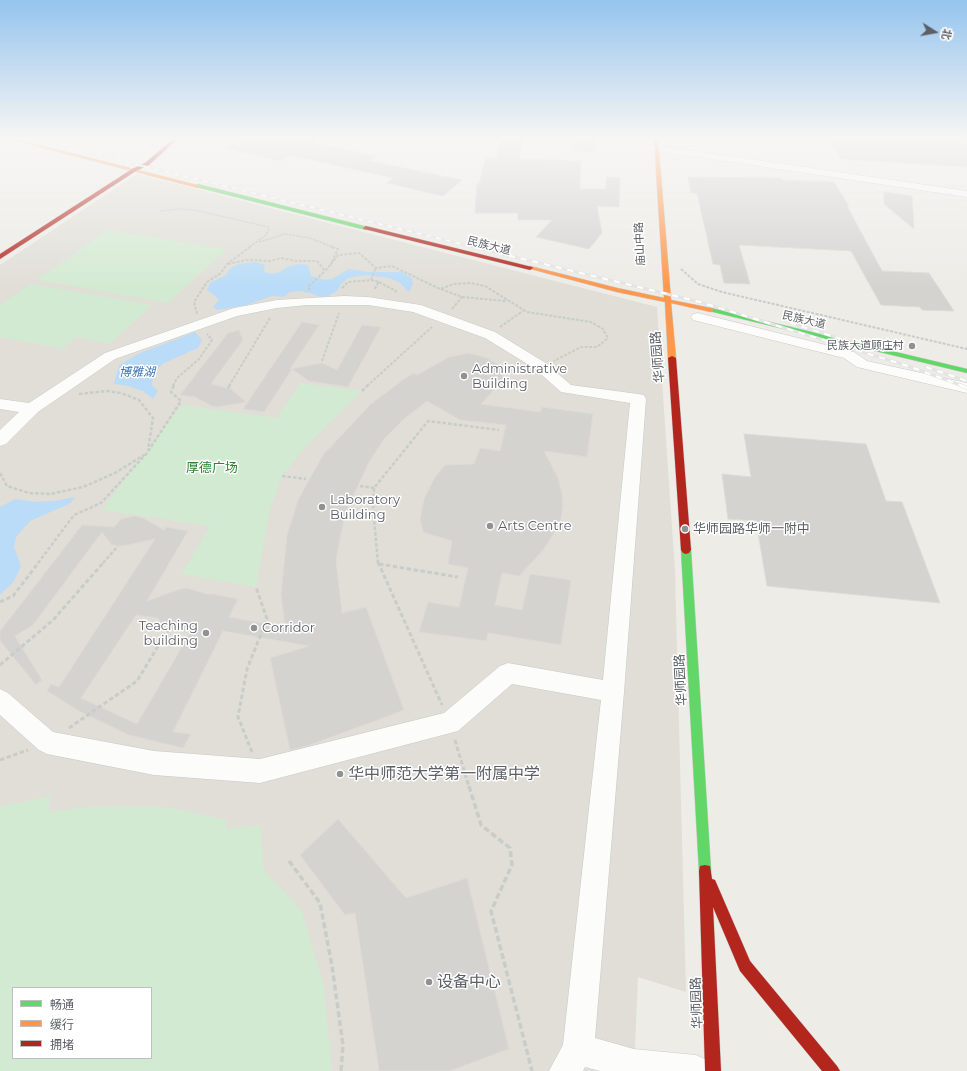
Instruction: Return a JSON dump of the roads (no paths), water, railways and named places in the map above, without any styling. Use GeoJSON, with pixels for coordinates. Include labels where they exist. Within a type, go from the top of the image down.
{"type":"FeatureCollection","features":[{"type":"Feature","properties":{"kind":"main road"},"geometry":{"type":"LineString","coordinates":[[0,252],[102,188]]}},
{"type":"Feature","properties":{"kind":"main road"},"geometry":{"type":"LineString","coordinates":[[0,257],[104,188]]}},
{"type":"Feature","properties":{"kind":"main road","name":"民族大道"},"geometry":{"type":"LineString","coordinates":[[222,188],[617,290],[967,371]]}},
{"type":"Feature","properties":{"kind":"main road","name":"庙山中路"},"geometry":{"type":"LineString","coordinates":[[654,188],[660,287]]}},
{"type":"Feature","properties":{"kind":"main road"},"geometry":{"type":"LineString","coordinates":[[660,287],[679,292]]}},
{"type":"Feature","properties":{"kind":"main road","name":"华师园路"},"geometry":{"type":"LineString","coordinates":[[660,287],[663,300],[685,529],[705,872],[713,1071]]}},
{"type":"Feature","properties":{"kind":"main road"},"geometry":{"type":"LineString","coordinates":[[705,872],[745,966],[832,1071]]}},
{"type":"Feature","properties":{"kind":"street"},"geometry":{"type":"LineString","coordinates":[[928,188],[967,194]]}},
{"type":"Feature","properties":{"kind":"street"},"geometry":{"type":"LineString","coordinates":[[0,440],[32,408],[110,356],[234,312],[277,304],[344,300],[388,303],[416,308],[490,335],[539,365],[566,389],[638,399],[613,692],[571,1060],[696,1071]]}},
{"type":"Feature","properties":{"kind":"street"},"geometry":{"type":"LineString","coordinates":[[698,317],[849,355],[862,364],[967,388]]}},
{"type":"Feature","properties":{"kind":"street"},"geometry":{"type":"LineString","coordinates":[[0,404],[32,408]]}},
{"type":"Feature","properties":{"kind":"street"},"geometry":{"type":"LineString","coordinates":[[0,700],[48,742],[154,762],[260,772],[297,761],[450,723],[508,673],[613,692]]}},
{"type":"Feature","properties":{"kind":"water"},"geometry":{"type":"Polygon","coordinates":[[[255,262],[265,265],[264,272],[272,274],[298,264],[308,265],[311,276],[324,280],[332,279],[349,269],[368,272],[402,272],[412,278],[413,284],[409,292],[400,283],[390,278],[364,275],[348,278],[341,284],[337,291],[328,296],[320,297],[300,291],[290,292],[284,297],[272,296],[247,305],[218,310],[213,307],[219,300],[207,290],[211,282],[225,276],[231,268],[239,264],[255,262]]]}},
{"type":"Feature","properties":{"kind":"water","name":"博雅湖"},"geometry":{"type":"Polygon","coordinates":[[[195,332],[202,340],[198,348],[162,364],[153,376],[152,385],[158,391],[153,399],[143,391],[128,386],[114,384],[119,365],[140,353],[195,332]]]}},
{"type":"Feature","properties":{"kind":"water"},"geometry":{"type":"Polygon","coordinates":[[[75,497],[71,503],[30,521],[16,537],[14,547],[21,566],[14,581],[0,595],[0,507],[15,499],[37,502],[55,501],[75,497]]]}},
{"type":"Feature","properties":{"kind":"railway"},"geometry":{"type":"LineString","coordinates":[[232,188],[478,248]]}},
{"type":"Feature","properties":{"kind":"railway"},"geometry":{"type":"LineString","coordinates":[[474,247],[700,302],[908,366],[963,386]]}},
{"type":"Feature","properties":{"kind":"railway"},"geometry":{"type":"LineString","coordinates":[[790,323],[848,341]]}},
{"type":"Feature","properties":{"kind":"railway"},"geometry":{"type":"LineString","coordinates":[[926,367],[967,381]]}},
{"type":"Feature","properties":{"kind":"railway"},"geometry":{"type":"LineString","coordinates":[[960,385],[967,388]]}},
{"type":"Feature","properties":{"kind":"place","name":"民族大道顾庄村"},"geometry":{"type":"Point","coordinates":[912,346]}},
{"type":"Feature","properties":{"kind":"place","name":"Administrative Building"},"geometry":{"type":"Point","coordinates":[464,376]}},
{"type":"Feature","properties":{"kind":"place","name":"Laboratory Building"},"geometry":{"type":"Point","coordinates":[322,507]}},
{"type":"Feature","properties":{"kind":"place","name":"Arts Centre"},"geometry":{"type":"Point","coordinates":[490,526]}},
{"type":"Feature","properties":{"kind":"place","name":"华师园路华师一附中"},"geometry":{"type":"Point","coordinates":[685,529]}},
{"type":"Feature","properties":{"kind":"place","name":"Corridor"},"geometry":{"type":"Point","coordinates":[254,628]}},
{"type":"Feature","properties":{"kind":"place","name":"Teaching building"},"geometry":{"type":"Point","coordinates":[206,633]}},
{"type":"Feature","properties":{"kind":"place","name":"华中师范大学第一附属中学"},"geometry":{"type":"Point","coordinates":[340,774]}},
{"type":"Feature","properties":{"kind":"place","name":"设备中心"},"geometry":{"type":"Point","coordinates":[429,982]}},
{"type":"Feature","properties":{"kind":"park label","name":"厚德广场"},"geometry":{"type":"Point","coordinates":[212,468]}}]}
